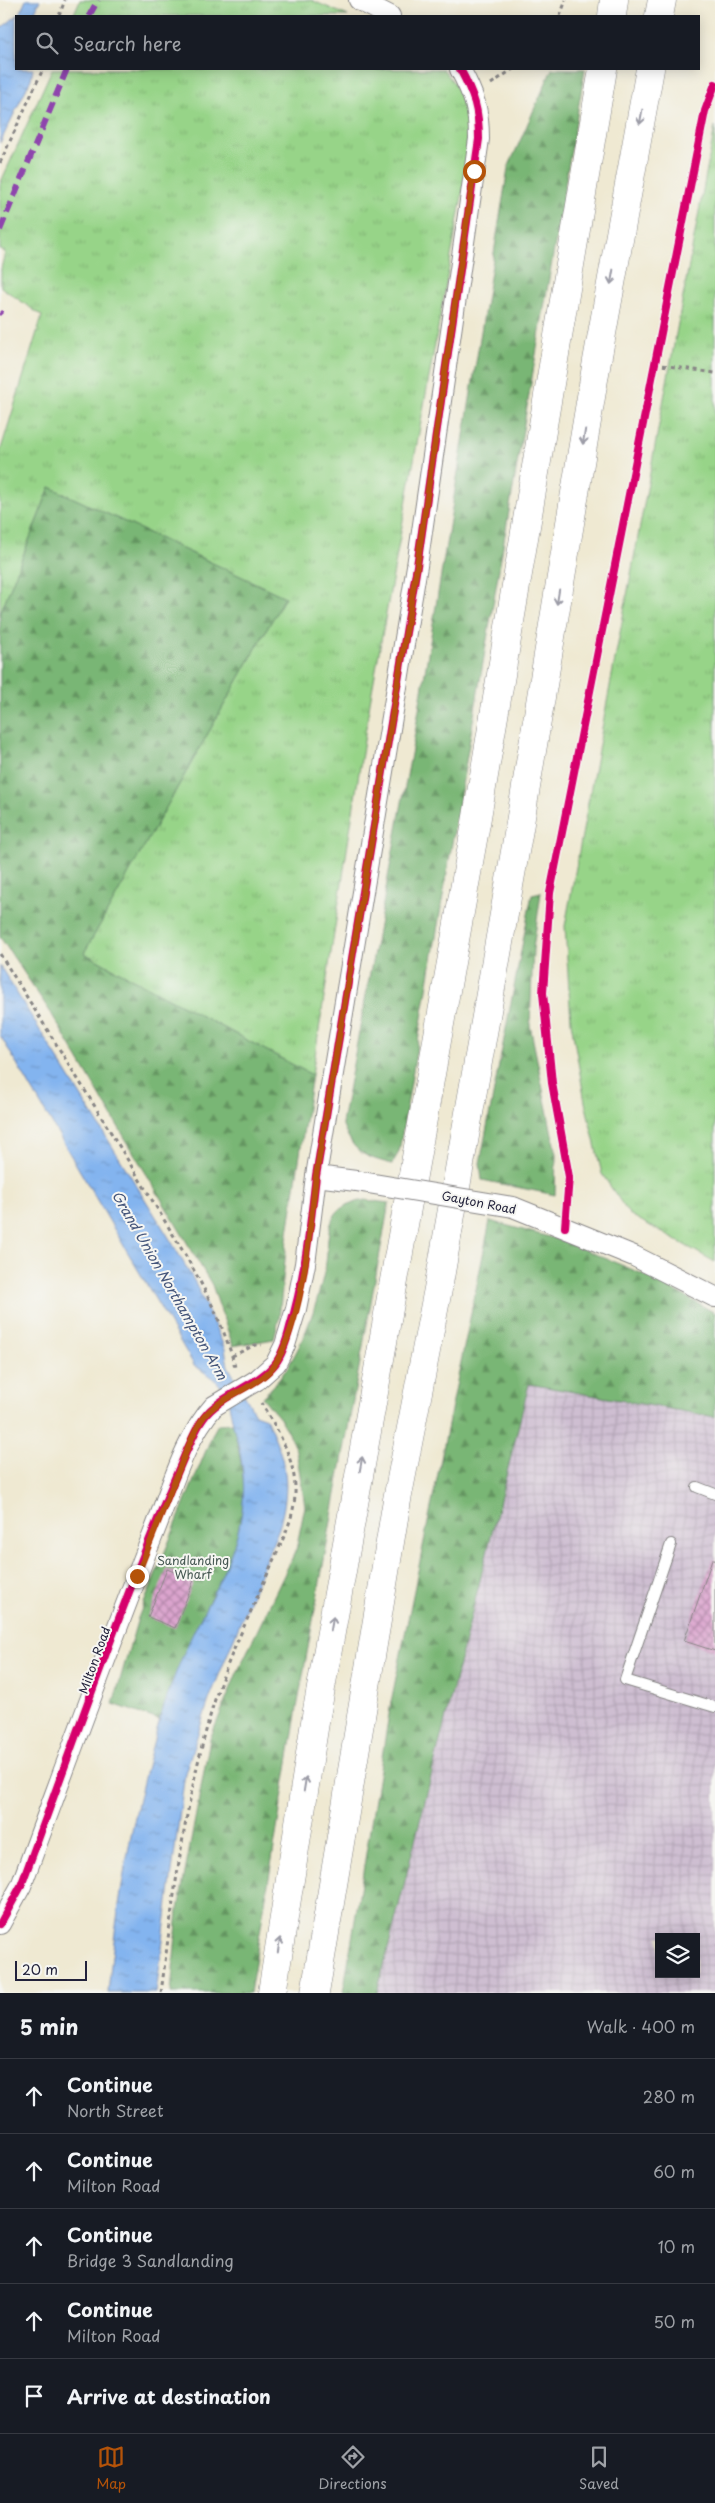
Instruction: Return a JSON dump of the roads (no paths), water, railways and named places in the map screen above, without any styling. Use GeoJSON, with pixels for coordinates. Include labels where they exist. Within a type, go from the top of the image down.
{"type":"FeatureCollection","features":[{"type":"Feature","properties":{"kind":"highway"},"geometry":{"type":"LineString","coordinates":[[612,15],[614,0]]}},
{"type":"Feature","properties":{"kind":"highway"},"geometry":{"type":"LineString","coordinates":[[659,15],[662,0]]}},
{"type":"Feature","properties":{"kind":"highway"},"geometry":{"type":"LineString","coordinates":[[272,1993],[316,1716],[476,823],[603,70]]}},
{"type":"Feature","properties":{"kind":"highway"},"geometry":{"type":"LineString","coordinates":[[315,1993],[397,1500],[446,1240],[519,829],[597,360],[650,70]]}},
{"type":"Feature","properties":{"kind":"street"},"geometry":{"type":"LineString","coordinates":[[358,0],[388,15]]}},
{"type":"Feature","properties":{"kind":"street"},"geometry":{"type":"LineString","coordinates":[[316,1176],[418,556],[479,139],[479,116],[474,96],[461,70]]}},
{"type":"Feature","properties":{"kind":"street","name":"Gayton Road"},"geometry":{"type":"LineString","coordinates":[[316,1176],[513,1207],[634,1256],[715,1297]]}},
{"type":"Feature","properties":{"kind":"street","name":"Milton Road"},"geometry":{"type":"LineString","coordinates":[[0,1924],[21,1886],[137,1576],[202,1419],[214,1406],[258,1380],[276,1363],[285,1345],[296,1309],[305,1264],[316,1176]]}},
{"type":"Feature","properties":{"kind":"lane"},"geometry":{"type":"LineString","coordinates":[[697,1487],[715,1494]]}},
{"type":"Feature","properties":{"kind":"lane"},"geometry":{"type":"LineString","coordinates":[[671,1544],[625,1680],[715,1707]]}},
{"type":"Feature","properties":{"kind":"water"},"geometry":{"type":"Polygon","coordinates":[[[26,0],[40,0],[33,15],[17,15],[26,0]]]}},
{"type":"Feature","properties":{"kind":"water"},"geometry":{"type":"Polygon","coordinates":[[[15,17],[15,70],[33,70],[31,79],[0,143],[0,29],[15,17]]]}},
{"type":"Feature","properties":{"kind":"water","name":"Grand Union Northampton Arm"},"geometry":{"type":"Polygon","coordinates":[[[0,966],[196,1284],[225,1349],[228,1366],[255,1414],[266,1418],[278,1447],[285,1472],[285,1497],[279,1528],[210,1697],[185,1773],[156,1993],[108,1993],[126,1860],[140,1794],[165,1703],[196,1627],[230,1556],[237,1534],[242,1511],[244,1487],[241,1461],[230,1407],[222,1388],[194,1365],[0,1035],[0,966]]]}},
{"type":"Feature","properties":{"kind":"park label","name":"Sandlanding Wharf"},"geometry":{"type":"Point","coordinates":[193,1567]}}]}
